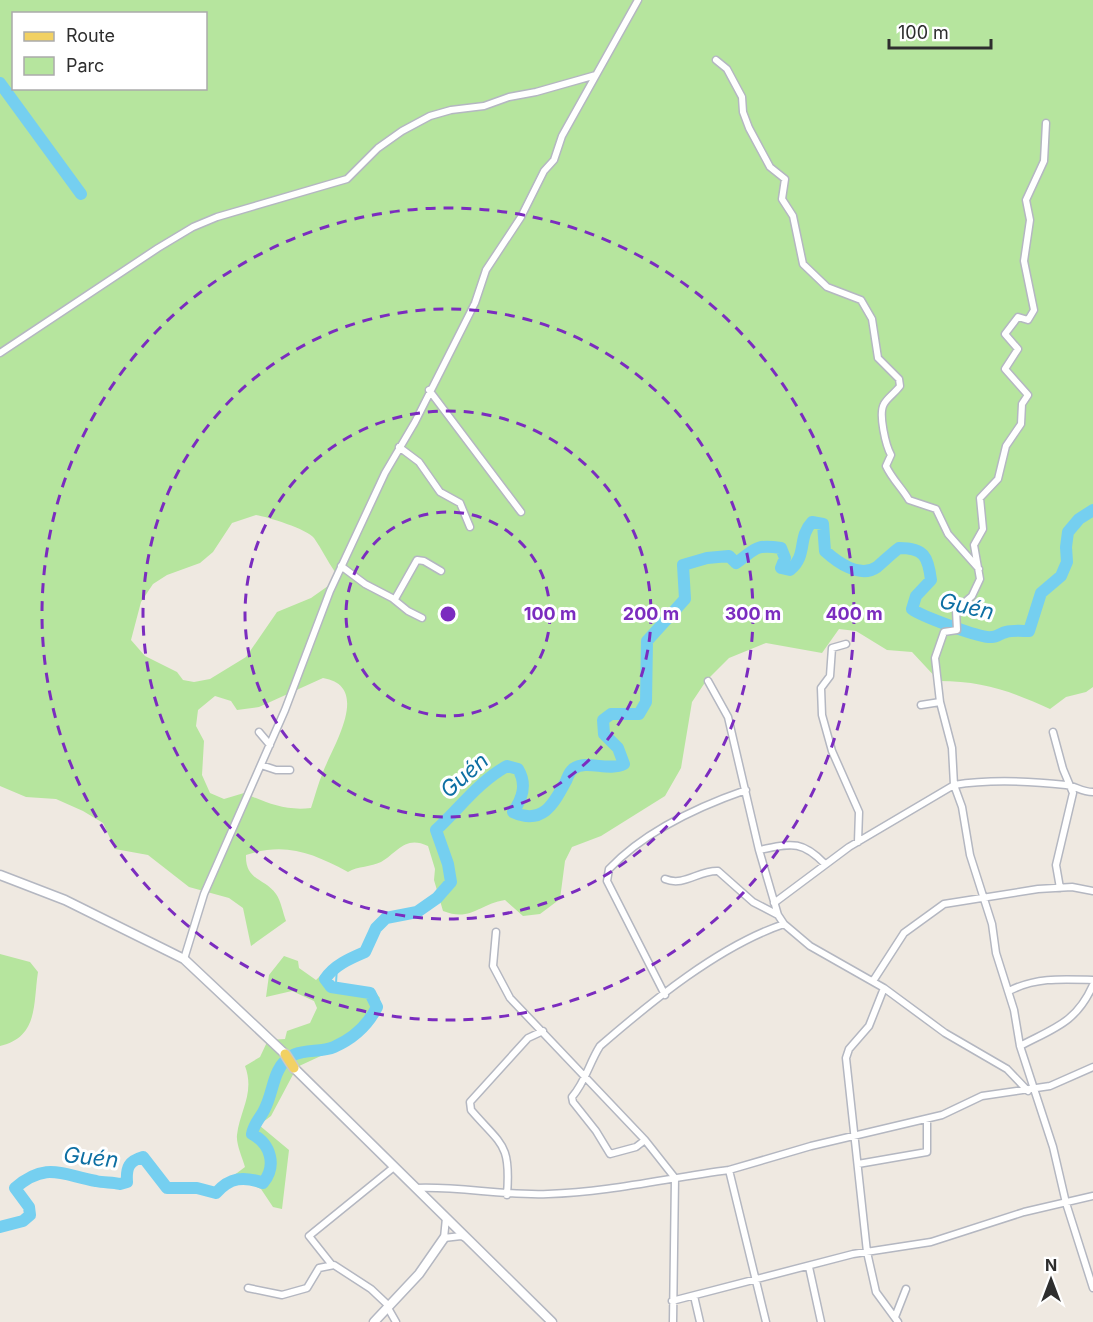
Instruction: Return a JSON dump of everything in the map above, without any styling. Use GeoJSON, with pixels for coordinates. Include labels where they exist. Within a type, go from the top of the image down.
{"type":"FeatureCollection","features":[{"type":"Feature","properties":{"kind":"main road"},"geometry":{"type":"LineString","coordinates":[[0,875],[65,900],[184,959],[285,1054],[294,1068],[552,1322]]}},
{"type":"Feature","properties":{"kind":"main road"},"geometry":{"type":"LineString","coordinates":[[374,1322],[419,1274],[444,1238]]}},
{"type":"Feature","properties":{"kind":"street"},"geometry":{"type":"LineString","coordinates":[[184,959],[204,894],[270,745],[308,643],[341,566],[399,447],[415,422],[429,390],[475,303],[486,270],[521,217],[544,171],[554,160],[562,136],[638,0]]}},
{"type":"Feature","properties":{"kind":"street"},"geometry":{"type":"LineString","coordinates":[[717,60],[727,69],[742,97],[743,112],[749,128],[770,167],[785,179],[782,199],[793,216],[803,264],[827,287],[861,300],[872,319],[879,358],[899,379],[900,386],[883,405],[885,442],[891,456],[886,466],[909,500],[936,509],[948,534],[981,572]]}},
{"type":"Feature","properties":{"kind":"street"},"geometry":{"type":"LineString","coordinates":[[0,353],[158,248],[193,228],[217,217],[347,179],[378,148],[402,131],[430,116],[451,110],[484,106],[509,97],[596,75]]}},
{"type":"Feature","properties":{"kind":"street"},"geometry":{"type":"LineString","coordinates":[[1046,123],[1044,161],[1026,200],[1030,220],[1024,261],[1034,310],[1028,320],[1018,317],[1005,334],[1018,349],[1005,369],[1028,395],[1022,404],[1021,424],[1006,446],[998,479],[980,498],[983,529],[974,545],[981,572],[977,588],[956,610],[959,628],[944,633],[935,658],[940,702],[952,748],[954,785],[962,807],[970,855],[992,924],[996,953],[1009,991],[1032,1090],[1053,1147],[1066,1203],[1093,1288]]}},
{"type":"Feature","properties":{"kind":"street"},"geometry":{"type":"LineString","coordinates":[[429,390],[521,512]]}},
{"type":"Feature","properties":{"kind":"street"},"geometry":{"type":"LineString","coordinates":[[399,447],[419,462],[444,496],[460,503],[470,527]]}},
{"type":"Feature","properties":{"kind":"street"},"geometry":{"type":"LineString","coordinates":[[395,599],[417,560],[424,561],[441,571]]}},
{"type":"Feature","properties":{"kind":"street"},"geometry":{"type":"LineString","coordinates":[[341,566],[365,584],[395,599],[408,611],[422,618]]}},
{"type":"Feature","properties":{"kind":"street"},"geometry":{"type":"LineString","coordinates":[[846,644],[832,648],[830,676],[821,688],[822,715],[832,751],[860,812],[858,842]]}},
{"type":"Feature","properties":{"kind":"street"},"geometry":{"type":"LineString","coordinates":[[708,681],[728,717],[759,850],[778,915],[784,924],[810,946],[884,988],[945,1033],[1007,1069],[1032,1090]]}},
{"type":"Feature","properties":{"kind":"street"},"geometry":{"type":"LineString","coordinates":[[921,705],[940,702]]}},
{"type":"Feature","properties":{"kind":"street"},"geometry":{"type":"LineString","coordinates":[[260,732],[270,745]]}},
{"type":"Feature","properties":{"kind":"street"},"geometry":{"type":"LineString","coordinates":[[1053,732],[1071,786],[1073,800],[1056,865],[1060,888]]}},
{"type":"Feature","properties":{"kind":"street"},"geometry":{"type":"LineString","coordinates":[[261,765],[276,770],[290,770]]}},
{"type":"Feature","properties":{"kind":"street"},"geometry":{"type":"LineString","coordinates":[[774,903],[858,842],[954,785],[997,781],[1071,786],[1080,792],[1093,792]]}},
{"type":"Feature","properties":{"kind":"street"},"geometry":{"type":"LineString","coordinates":[[665,995],[608,881],[609,869],[623,854],[648,836],[688,815],[746,790]]}},
{"type":"Feature","properties":{"kind":"street"},"geometry":{"type":"LineString","coordinates":[[759,850],[789,844],[802,845],[825,864]]}},
{"type":"Feature","properties":{"kind":"street"},"geometry":{"type":"LineString","coordinates":[[665,879],[681,881],[707,872],[718,871],[753,902],[778,915]]}},
{"type":"Feature","properties":{"kind":"street"},"geometry":{"type":"LineString","coordinates":[[873,981],[904,933],[944,904],[1028,890],[1060,888],[1093,891]]}},
{"type":"Feature","properties":{"kind":"street"},"geometry":{"type":"LineString","coordinates":[[645,1140],[636,1147],[610,1154],[572,1099],[600,1046],[665,995],[741,944],[784,924]]}},
{"type":"Feature","properties":{"kind":"street"},"geometry":{"type":"LineString","coordinates":[[496,932],[493,966],[510,998],[645,1140],[675,1178],[673,1322]]}},
{"type":"Feature","properties":{"kind":"street"},"geometry":{"type":"LineString","coordinates":[[1009,991],[1026,982],[1057,978],[1093,980]]}},
{"type":"Feature","properties":{"kind":"street"},"geometry":{"type":"LineString","coordinates":[[1020,1046],[1066,1022],[1078,1011],[1093,985]]}},
{"type":"Feature","properties":{"kind":"street"},"geometry":{"type":"LineString","coordinates":[[884,988],[869,1026],[847,1053],[867,1252],[876,1292],[896,1319]]}},
{"type":"Feature","properties":{"kind":"street"},"geometry":{"type":"LineString","coordinates":[[507,1195],[506,1150],[491,1130],[471,1110],[470,1102],[528,1038],[543,1031]]}},
{"type":"Feature","properties":{"kind":"street"},"geometry":{"type":"LineString","coordinates":[[416,1188],[440,1187],[507,1195],[609,1191],[729,1170],[811,1146],[927,1119],[982,1096],[1050,1086],[1093,1067]]}},
{"type":"Feature","properties":{"kind":"street"},"geometry":{"type":"LineString","coordinates":[[858,1164],[927,1152],[927,1119]]}},
{"type":"Feature","properties":{"kind":"street"},"geometry":{"type":"LineString","coordinates":[[394,1167],[309,1236],[332,1265],[358,1280],[389,1307],[396,1322]]}},
{"type":"Feature","properties":{"kind":"street"},"geometry":{"type":"LineString","coordinates":[[729,1170],[766,1322]]}},
{"type":"Feature","properties":{"kind":"street"},"geometry":{"type":"LineString","coordinates":[[672,1301],[867,1252],[931,1242],[1024,1212],[1093,1196]]}},
{"type":"Feature","properties":{"kind":"street"},"geometry":{"type":"LineString","coordinates":[[446,1218],[444,1238],[461,1236],[467,1239]]}},
{"type":"Feature","properties":{"kind":"street"},"geometry":{"type":"LineString","coordinates":[[248,1288],[288,1294],[307,1288],[319,1268],[332,1265]]}},
{"type":"Feature","properties":{"kind":"street"},"geometry":{"type":"LineString","coordinates":[[809,1267],[821,1322]]}},
{"type":"Feature","properties":{"kind":"street"},"geometry":{"type":"LineString","coordinates":[[896,1319],[906,1289]]}},
{"type":"Feature","properties":{"kind":"street"},"geometry":{"type":"LineString","coordinates":[[694,1296],[700,1322]]}},
{"type":"Feature","properties":{"kind":"green space"},"geometry":{"type":"Polygon","coordinates":[[[0,0],[1093,0],[1093,687],[1086,692],[1066,697],[1050,709],[996,688],[955,681],[939,681],[912,652],[887,650],[856,631],[839,629],[822,653],[766,643],[729,658],[706,681],[692,702],[681,768],[665,796],[601,836],[572,847],[565,861],[560,899],[540,914],[523,916],[505,900],[468,913],[453,914],[443,911],[428,846],[420,843],[413,842],[402,846],[381,862],[348,872],[298,852],[260,851],[246,855],[249,870],[276,894],[286,921],[251,946],[243,908],[229,898],[189,887],[148,855],[115,849],[103,823],[83,811],[56,799],[26,797],[0,786],[0,0]],[[256,515],[232,523],[213,552],[200,563],[167,575],[153,584],[141,602],[131,640],[145,656],[177,672],[183,680],[194,682],[210,679],[246,657],[277,612],[311,598],[328,586],[335,572],[310,535],[296,527],[256,515]],[[323,678],[259,707],[237,710],[231,701],[215,696],[198,710],[196,726],[204,741],[202,775],[210,793],[224,799],[244,793],[284,807],[311,808],[321,776],[340,733],[347,704],[345,692],[337,683],[323,678]]]}},
{"type":"Feature","properties":{"kind":"green space"},"geometry":{"type":"Polygon","coordinates":[[[0,954],[30,962],[38,972],[34,1007],[28,1027],[13,1042],[0,1046],[0,954]]]}},
{"type":"Feature","properties":{"kind":"green space"},"geometry":{"type":"Polygon","coordinates":[[[284,956],[298,961],[299,968],[316,980],[321,975],[338,984],[373,990],[380,998],[351,1042],[297,1067],[271,1116],[259,1125],[289,1150],[282,1209],[273,1207],[261,1189],[233,1176],[245,1167],[237,1139],[248,1093],[248,1076],[245,1066],[260,1057],[268,1040],[285,1039],[287,1031],[310,1023],[317,1008],[314,1001],[292,991],[266,997],[269,975],[284,956]]]}},
{"type":"Feature","properties":{"kind":"waterway"},"geometry":{"type":"LineString","coordinates":[[0,83],[81,194]]}},
{"type":"Feature","properties":{"kind":"waterway","name":"Guén"},"geometry":{"type":"LineString","coordinates":[[0,1227],[23,1221],[30,1215],[29,1207],[15,1188],[26,1180],[45,1172],[64,1173],[99,1182],[120,1184],[127,1182],[127,1172],[134,1160],[143,1157],[167,1188],[197,1188],[216,1193],[238,1179],[250,1179],[263,1183],[270,1170],[270,1156],[264,1143],[252,1134],[283,1063],[297,1054],[341,1044],[364,1025],[377,1007],[370,993],[331,987],[325,979],[338,966],[365,952],[376,928],[386,918],[417,912],[437,898],[451,882],[448,864],[436,830],[478,787],[497,772],[507,766],[518,769],[523,791],[513,812],[523,816],[532,816],[540,814],[552,804],[573,769],[585,765],[611,767],[624,764],[618,748],[604,734],[603,720],[611,714],[639,714],[646,702],[647,641],[685,599],[683,565],[707,558],[729,556],[736,563],[760,547],[772,547],[781,548],[785,558],[781,568],[790,570],[799,558],[807,528],[812,522],[823,524],[825,551],[849,568],[870,570],[877,567],[899,548],[919,552],[926,559],[931,580],[916,596],[912,609],[965,631],[994,637],[1009,631],[1029,631],[1041,593],[1061,576],[1067,562],[1068,532],[1079,519],[1093,510]]}},
{"type":"Feature","properties":{"kind":"waterway"},"geometry":{"type":"LineString","coordinates":[[331,987],[336,983],[337,967]]}}]}
